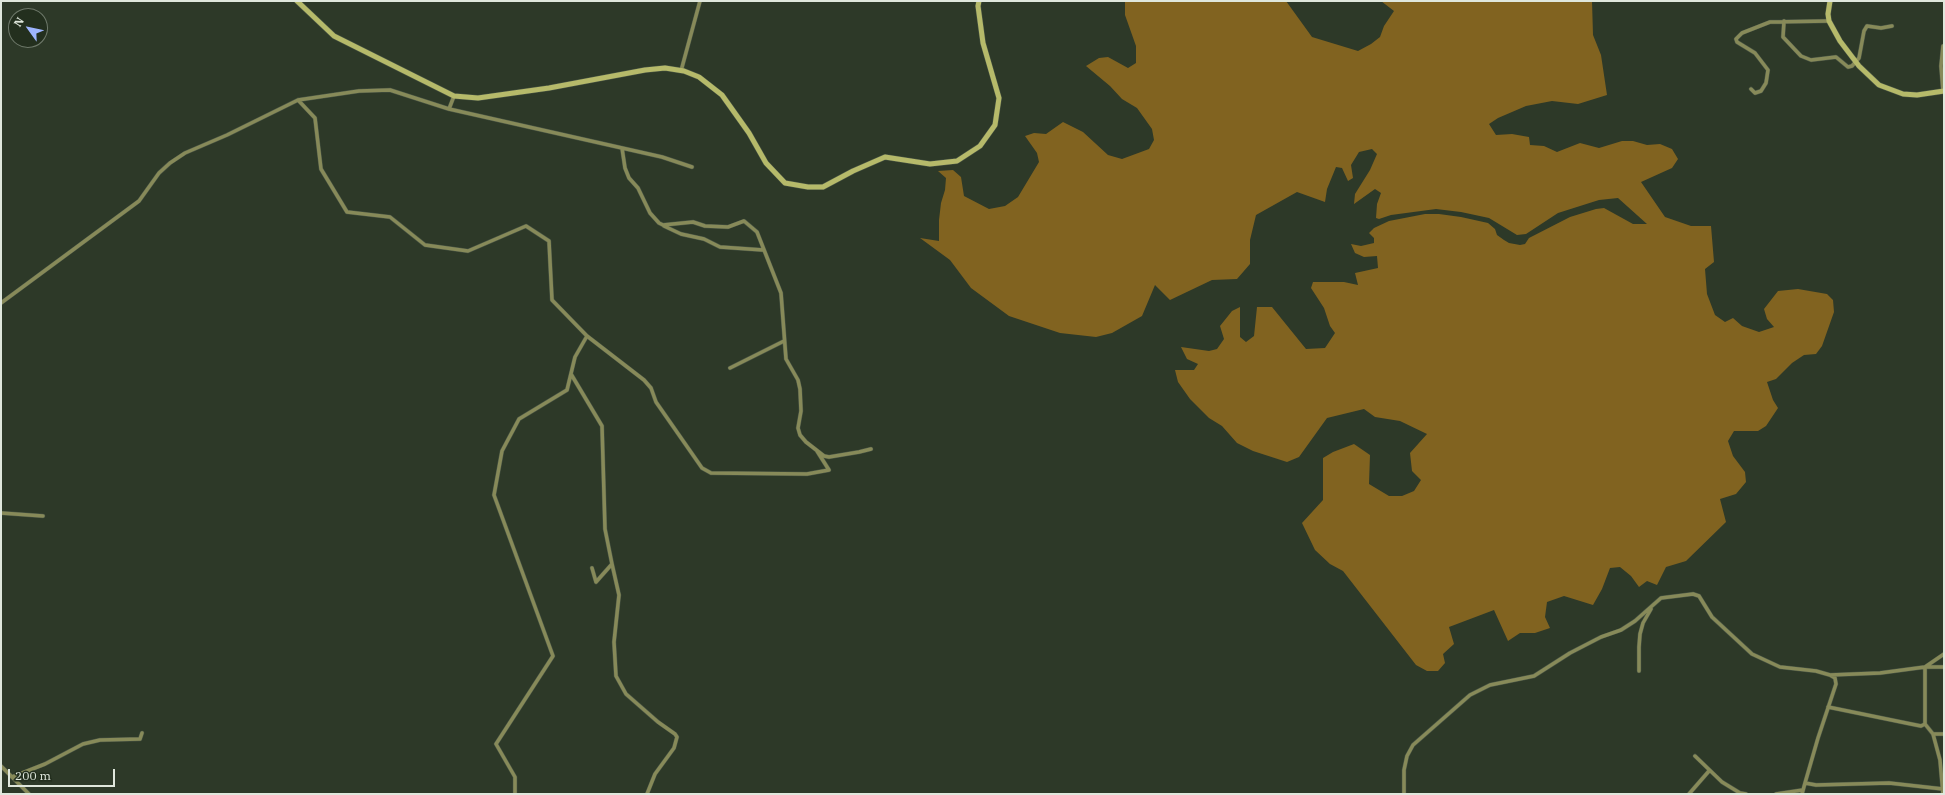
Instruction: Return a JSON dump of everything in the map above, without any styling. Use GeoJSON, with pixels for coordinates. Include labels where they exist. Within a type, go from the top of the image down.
{"type":"FeatureCollection","features":[{"type":"Feature","properties":{"kind":"main road"},"geometry":{"type":"LineString","coordinates":[[297,1],[334,36],[454,96],[478,98],[549,88],[645,70],[665,68],[699,77],[722,95],[749,133],[766,164],[786,183],[808,187],[823,187],[853,171],[885,158],[930,164],[957,161],[980,146],[995,125],[999,98],[983,43],[978,6],[979,1]]}},
{"type":"Feature","properties":{"kind":"main road"},"geometry":{"type":"LineString","coordinates":[[1830,1],[1828,14],[1829,21],[1840,41],[1856,62],[1879,85],[1903,94],[1917,95],[1944,91]]}},
{"type":"Feature","properties":{"kind":"street"},"geometry":{"type":"LineString","coordinates":[[681,71],[700,1]]}},
{"type":"Feature","properties":{"kind":"street"},"geometry":{"type":"LineString","coordinates":[[1784,21],[1783,36],[1792,48],[1807,60],[1836,57],[1848,67],[1856,62],[1860,56],[1864,31],[1867,26],[1881,28],[1892,26]]}},
{"type":"Feature","properties":{"kind":"street"},"geometry":{"type":"LineString","coordinates":[[1751,89],[1755,93],[1761,91],[1766,83],[1768,70],[1755,53],[1736,39],[1744,32],[1770,22],[1829,21]]}},
{"type":"Feature","properties":{"kind":"street"},"geometry":{"type":"LineString","coordinates":[[1943,46],[1941,66],[1944,91]]}},
{"type":"Feature","properties":{"kind":"street"},"geometry":{"type":"LineString","coordinates":[[1,303],[139,201],[159,174],[170,163],[185,153],[227,135],[298,100],[359,91],[390,90],[449,109],[662,157],[692,168]]}},
{"type":"Feature","properties":{"kind":"street"},"geometry":{"type":"LineString","coordinates":[[449,109],[454,96]]}},
{"type":"Feature","properties":{"kind":"street"},"geometry":{"type":"LineString","coordinates":[[298,100],[315,118],[321,169],[347,212],[390,217],[425,245],[468,251],[526,226],[549,241],[552,300],[587,336],[644,380],[651,388],[656,402],[702,468],[711,473],[807,474],[829,470],[817,450]]}},
{"type":"Feature","properties":{"kind":"street"},"geometry":{"type":"LineString","coordinates":[[622,148],[625,168],[629,178],[638,188],[650,212],[664,225],[681,234],[704,239],[720,247],[763,250]]}},
{"type":"Feature","properties":{"kind":"street"},"geometry":{"type":"LineString","coordinates":[[664,225],[693,222],[705,226],[728,227],[744,221],[757,232],[765,257],[781,293],[786,359],[798,380],[800,389],[801,411],[798,428],[803,439],[824,456],[834,457],[871,448]]}},
{"type":"Feature","properties":{"kind":"street"},"geometry":{"type":"LineString","coordinates":[[754,250],[765,257]]}},
{"type":"Feature","properties":{"kind":"street"},"geometry":{"type":"LineString","coordinates":[[515,794],[514,777],[496,744],[553,656],[494,495],[502,451],[519,419],[567,390],[575,357],[587,336]]}},
{"type":"Feature","properties":{"kind":"street"},"geometry":{"type":"LineString","coordinates":[[730,368],[784,341]]}},
{"type":"Feature","properties":{"kind":"street"},"geometry":{"type":"LineString","coordinates":[[571,374],[602,426],[605,529],[619,595],[614,642],[616,676],[626,694],[677,737],[674,748],[655,774],[648,794]]}},
{"type":"Feature","properties":{"kind":"street"},"geometry":{"type":"LineString","coordinates":[[1,513],[43,516]]}},
{"type":"Feature","properties":{"kind":"street"},"geometry":{"type":"LineString","coordinates":[[592,568],[596,582],[612,564]]}},
{"type":"Feature","properties":{"kind":"street"},"geometry":{"type":"LineString","coordinates":[[1404,794],[1404,770],[1406,756],[1413,745],[1470,695],[1490,685],[1534,676],[1570,653],[1601,637],[1621,630],[1635,621],[1661,598],[1693,594],[1699,596],[1712,617],[1752,654],[1780,667],[1830,674],[1880,674],[1925,667],[1944,667]]}},
{"type":"Feature","properties":{"kind":"street"},"geometry":{"type":"LineString","coordinates":[[1639,671],[1639,647],[1643,622],[1653,606]]}},
{"type":"Feature","properties":{"kind":"street"},"geometry":{"type":"LineString","coordinates":[[1635,621],[1643,622]]}},
{"type":"Feature","properties":{"kind":"street"},"geometry":{"type":"LineString","coordinates":[[1925,667],[1944,654]]}},
{"type":"Feature","properties":{"kind":"street"},"geometry":{"type":"LineString","coordinates":[[1925,667],[1925,724],[1934,734],[1940,760],[1943,794]]}},
{"type":"Feature","properties":{"kind":"street"},"geometry":{"type":"LineString","coordinates":[[1776,794],[1802,792],[1836,684],[1835,678],[1830,674]]}},
{"type":"Feature","properties":{"kind":"street"},"geometry":{"type":"LineString","coordinates":[[1828,707],[1921,726],[1925,724]]}},
{"type":"Feature","properties":{"kind":"street"},"geometry":{"type":"LineString","coordinates":[[12,777],[45,764],[83,744],[100,740],[140,739],[142,733]]}},
{"type":"Feature","properties":{"kind":"street"},"geometry":{"type":"LineString","coordinates":[[1934,734],[1944,734]]}},
{"type":"Feature","properties":{"kind":"street"},"geometry":{"type":"LineString","coordinates":[[1695,756],[1722,782],[1740,794],[1746,794]]}},
{"type":"Feature","properties":{"kind":"street"},"geometry":{"type":"LineString","coordinates":[[1,766],[29,794]]}},
{"type":"Feature","properties":{"kind":"street"},"geometry":{"type":"LineString","coordinates":[[1689,794],[1709,771]]}},
{"type":"Feature","properties":{"kind":"street"},"geometry":{"type":"LineString","coordinates":[[1805,784],[1889,783],[1943,789]]}},
{"type":"Feature","properties":{"kind":"shaded area"},"geometry":{"type":"Polygon","coordinates":[[[1125,1],[1286,1],[1312,37],[1358,51],[1380,37],[1384,26],[1394,11],[1381,1],[1592,1],[1593,35],[1601,55],[1607,95],[1578,104],[1552,101],[1526,106],[1498,118],[1489,124],[1496,135],[1512,134],[1529,137],[1530,145],[1544,146],[1557,152],[1580,143],[1599,148],[1622,141],[1633,141],[1647,145],[1660,144],[1672,149],[1678,159],[1672,168],[1641,182],[1665,217],[1691,226],[1711,226],[1714,262],[1705,269],[1707,294],[1715,315],[1725,322],[1733,318],[1742,326],[1759,332],[1774,327],[1767,319],[1764,309],[1778,291],[1798,289],[1827,294],[1833,300],[1834,312],[1822,346],[1816,354],[1804,355],[1792,363],[1776,379],[1767,382],[1773,400],[1778,408],[1766,426],[1758,431],[1734,431],[1728,441],[1733,456],[1745,472],[1746,482],[1736,494],[1720,499],[1726,522],[1686,561],[1666,567],[1657,585],[1647,581],[1639,587],[1631,576],[1620,567],[1610,568],[1602,589],[1593,605],[1564,596],[1547,602],[1545,617],[1550,628],[1535,633],[1520,633],[1508,641],[1494,610],[1449,627],[1454,644],[1443,654],[1445,663],[1438,671],[1427,671],[1416,665],[1343,571],[1330,564],[1315,550],[1302,523],[1323,500],[1323,458],[1333,452],[1354,444],[1370,455],[1369,484],[1389,496],[1402,496],[1414,491],[1421,480],[1412,471],[1410,453],[1427,434],[1400,421],[1375,417],[1364,409],[1327,418],[1299,457],[1287,462],[1253,451],[1237,443],[1222,426],[1209,418],[1190,399],[1178,382],[1175,370],[1194,370],[1198,364],[1187,359],[1181,347],[1209,351],[1217,349],[1224,339],[1220,326],[1232,311],[1240,307],[1240,337],[1246,342],[1254,336],[1257,307],[1272,307],[1306,349],[1325,348],[1335,333],[1330,326],[1324,308],[1311,288],[1313,282],[1344,282],[1358,285],[1355,273],[1378,268],[1377,256],[1364,257],[1355,253],[1351,244],[1361,246],[1374,243],[1374,238],[1369,233],[1374,228],[1389,221],[1425,214],[1461,217],[1488,223],[1495,229],[1497,235],[1504,240],[1509,243],[1520,245],[1525,244],[1529,238],[1570,217],[1596,209],[1604,208],[1633,224],[1647,224],[1618,198],[1599,200],[1558,213],[1526,234],[1517,235],[1489,218],[1461,212],[1436,209],[1391,215],[1379,219],[1376,218],[1377,204],[1381,193],[1375,189],[1354,204],[1355,194],[1370,170],[1377,154],[1372,149],[1359,152],[1351,165],[1353,178],[1348,181],[1342,168],[1336,167],[1327,189],[1325,202],[1297,192],[1256,215],[1250,240],[1250,264],[1237,279],[1212,280],[1170,300],[1155,285],[1142,316],[1112,333],[1096,337],[1060,333],[1009,316],[971,288],[950,260],[920,238],[939,241],[939,220],[946,178],[938,171],[953,170],[961,177],[964,196],[989,209],[1005,206],[1018,197],[1039,162],[1037,153],[1025,136],[1034,133],[1046,134],[1063,122],[1083,132],[1108,155],[1122,159],[1149,149],[1154,140],[1152,129],[1137,108],[1122,99],[1110,86],[1086,66],[1099,58],[1108,57],[1128,68],[1136,63],[1136,46],[1125,15],[1125,1]]]}}]}
